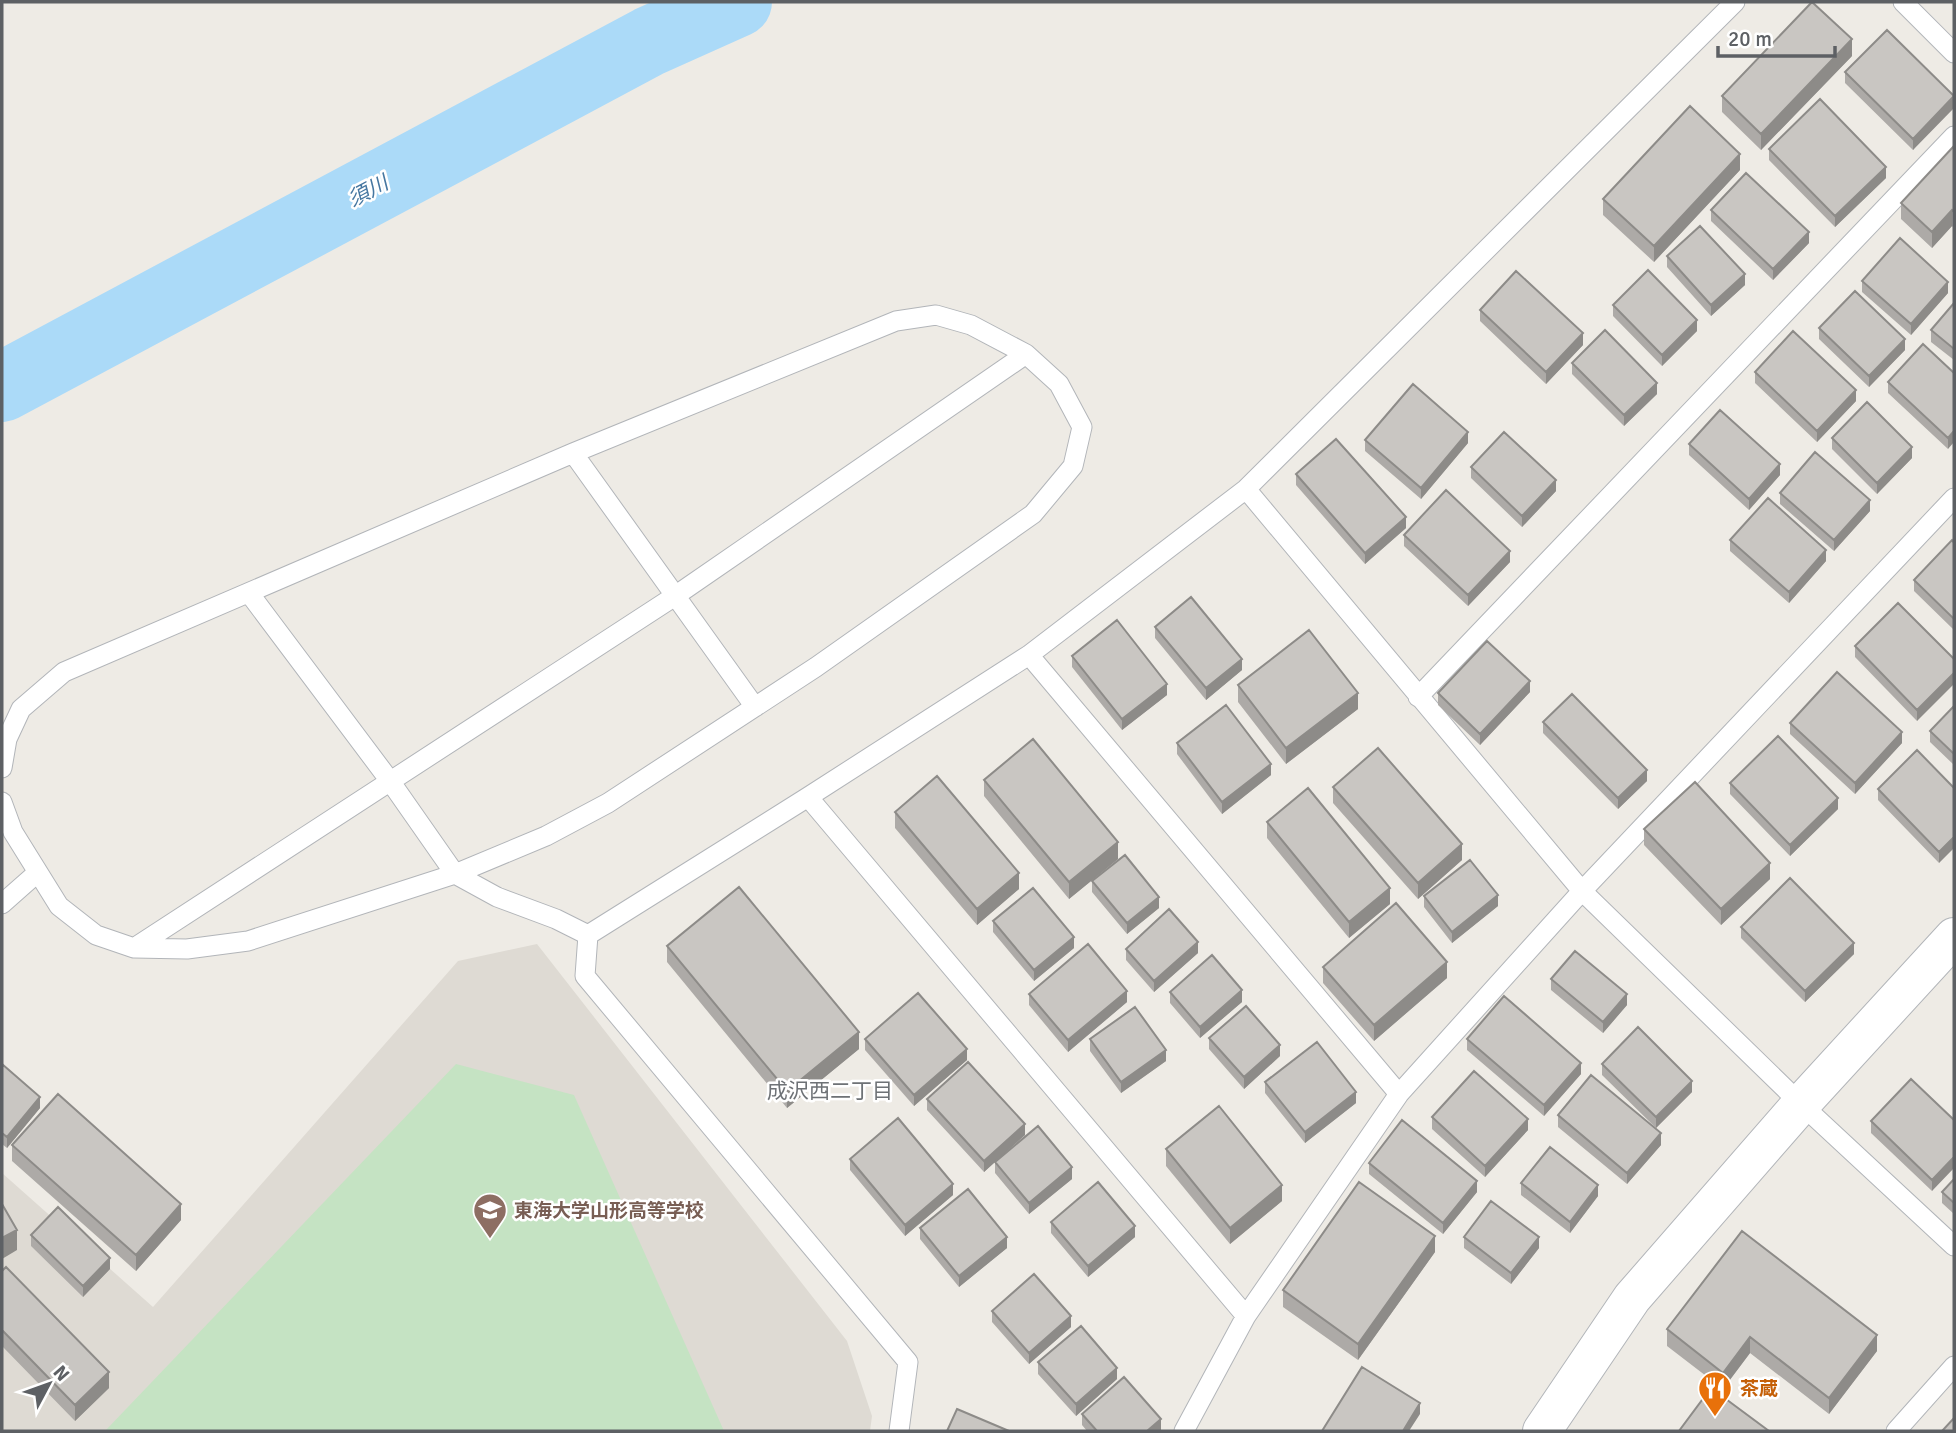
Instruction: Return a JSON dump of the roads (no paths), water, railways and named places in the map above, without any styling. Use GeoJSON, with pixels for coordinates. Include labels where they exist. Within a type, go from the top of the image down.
{"type":"FeatureCollection","features":[{"type":"Feature","properties":{"kind":"street"},"geometry":{"type":"LineString","coordinates":[[1542,1431],[1632,1298],[1801,1104],[1954,937]]}},
{"type":"Feature","properties":{"kind":"lane"},"geometry":{"type":"LineString","coordinates":[[588,935],[1029,654],[1246,489],[1735,2]]}},
{"type":"Feature","properties":{"kind":"lane"},"geometry":{"type":"LineString","coordinates":[[1903,2],[1954,52]]}},
{"type":"Feature","properties":{"kind":"lane"},"geometry":{"type":"LineString","coordinates":[[1418,697],[1954,135]]}},
{"type":"Feature","properties":{"kind":"lane"},"geometry":{"type":"LineString","coordinates":[[2,768],[7,739],[21,709],[64,673],[573,453],[896,321],[936,315],[971,325],[1026,354],[1059,384],[1082,427],[1073,466],[1033,513],[816,667],[608,803],[546,836],[455,874],[248,941],[187,950],[134,948],[96,935],[59,906],[13,832],[2,802]]}},
{"type":"Feature","properties":{"kind":"lane"},"geometry":{"type":"LineString","coordinates":[[134,948],[676,596],[1026,354]]}},
{"type":"Feature","properties":{"kind":"lane"},"geometry":{"type":"LineString","coordinates":[[573,453],[755,706]]}},
{"type":"Feature","properties":{"kind":"lane"},"geometry":{"type":"LineString","coordinates":[[1246,489],[1582,891],[1801,1104],[1954,1246]]}},
{"type":"Feature","properties":{"kind":"lane"},"geometry":{"type":"LineString","coordinates":[[1184,1431],[1246,1315],[1399,1094],[1582,891],[1954,498]]}},
{"type":"Feature","properties":{"kind":"lane"},"geometry":{"type":"LineString","coordinates":[[249,593],[390,781],[455,874],[497,897],[556,919],[588,935]]}},
{"type":"Feature","properties":{"kind":"lane"},"geometry":{"type":"LineString","coordinates":[[1029,654],[1399,1094]]}},
{"type":"Feature","properties":{"kind":"lane"},"geometry":{"type":"LineString","coordinates":[[808,797],[1246,1315]]}},
{"type":"Feature","properties":{"kind":"lane"},"geometry":{"type":"LineString","coordinates":[[2,904],[37,873]]}},
{"type":"Feature","properties":{"kind":"lane"},"geometry":{"type":"LineString","coordinates":[[588,935],[585,976],[908,1362],[899,1431]]}},
{"type":"Feature","properties":{"kind":"lane"},"geometry":{"type":"LineString","coordinates":[[1896,1431],[1954,1366]]}},
{"type":"Feature","properties":{"kind":"waterway","name":"須川"},"geometry":{"type":"LineString","coordinates":[[2,387],[650,41],[737,2]]}},
{"type":"Feature","properties":{"kind":"place","name":"東海大学山形高等学校"},"geometry":{"type":"Point","coordinates":[490,1240]}},
{"type":"Feature","properties":{"kind":"place","name":"茶蔵"},"geometry":{"type":"Point","coordinates":[1715,1418]}},
{"type":"Feature","properties":{"kind":"district","name":"成沢西二丁目"},"geometry":{"type":"Point","coordinates":[830,1091]}}]}
